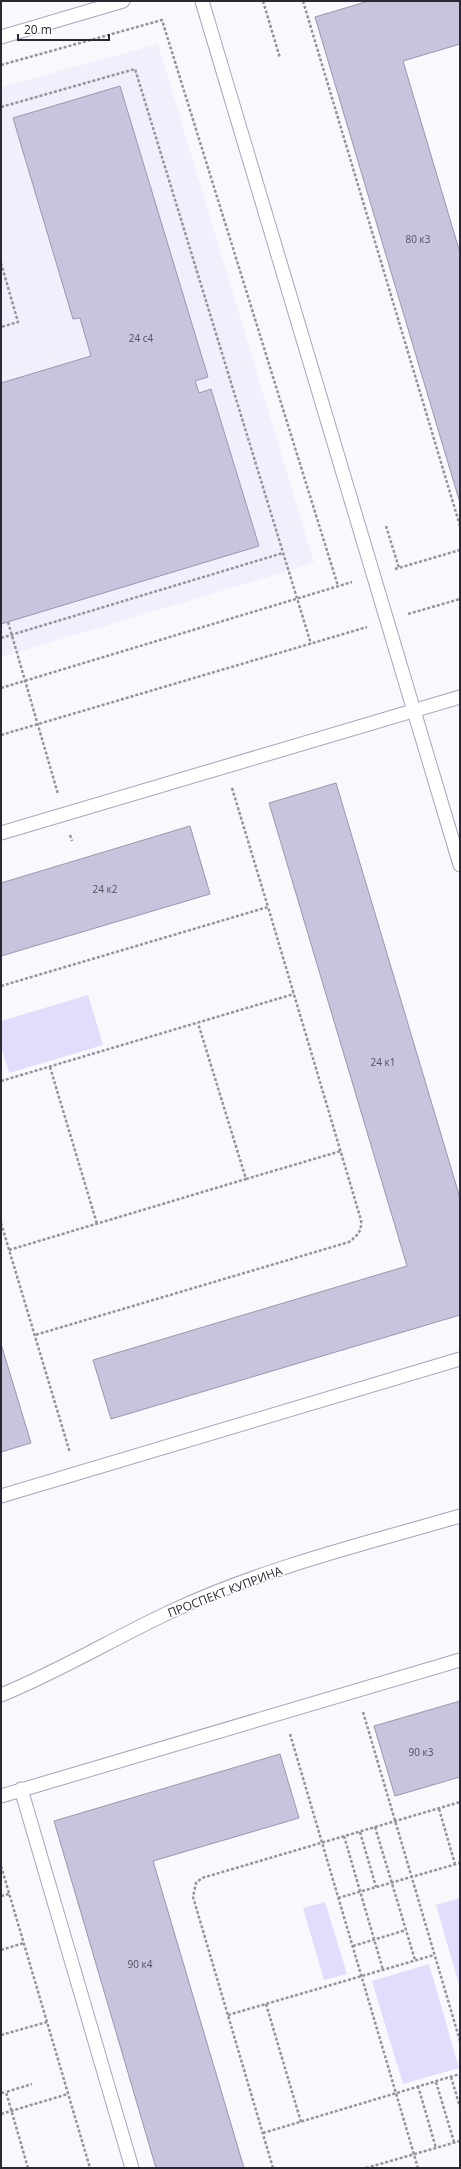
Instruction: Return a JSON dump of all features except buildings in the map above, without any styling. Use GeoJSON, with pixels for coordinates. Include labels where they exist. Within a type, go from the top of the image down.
{"type":"FeatureCollection","features":[{"type":"Feature","properties":{"kind":"lane"},"geometry":{"type":"LineString","coordinates":[[1,37],[123,1]]}},
{"type":"Feature","properties":{"kind":"lane"},"geometry":{"type":"LineString","coordinates":[[202,1],[460,864]]}},
{"type":"Feature","properties":{"kind":"lane"},"geometry":{"type":"LineString","coordinates":[[1,834],[460,697]]}},
{"type":"Feature","properties":{"kind":"lane"},"geometry":{"type":"LineString","coordinates":[[1,1496],[460,1360]]}},
{"type":"Feature","properties":{"kind":"lane","name":"ПРОСПЕКТ КУПРИНА"},"geometry":{"type":"LineString","coordinates":[[1,1695],[36,1681],[172,1611],[248,1580],[366,1543],[460,1516]]}},
{"type":"Feature","properties":{"kind":"lane"},"geometry":{"type":"LineString","coordinates":[[1,1796],[20,1789],[460,1660]]}},
{"type":"Feature","properties":{"kind":"lane"},"geometry":{"type":"LineString","coordinates":[[20,1789],[132,2168]]}},
{"type":"Feature","properties":{"kind":"path"},"geometry":{"type":"LineString","coordinates":[[263,1],[280,58]]}},
{"type":"Feature","properties":{"kind":"path"},"geometry":{"type":"LineString","coordinates":[[303,1],[460,526]]}},
{"type":"Feature","properties":{"kind":"path"},"geometry":{"type":"LineString","coordinates":[[1,65],[162,20],[338,586]]}},
{"type":"Feature","properties":{"kind":"path"},"geometry":{"type":"LineString","coordinates":[[1,107],[134,68],[311,644]]}},
{"type":"Feature","properties":{"kind":"path"},"geometry":{"type":"LineString","coordinates":[[1,263],[18,322],[1,327]]}},
{"type":"Feature","properties":{"kind":"path"},"geometry":{"type":"LineString","coordinates":[[386,526],[399,568]]}},
{"type":"Feature","properties":{"kind":"path"},"geometry":{"type":"LineString","coordinates":[[1,688],[460,550]]}},
{"type":"Feature","properties":{"kind":"path"},"geometry":{"type":"LineString","coordinates":[[1,638],[283,553]]}},
{"type":"Feature","properties":{"kind":"path"},"geometry":{"type":"LineString","coordinates":[[1,735],[460,599]]}},
{"type":"Feature","properties":{"kind":"path"},"geometry":{"type":"LineString","coordinates":[[8,622],[72,841]]}},
{"type":"Feature","properties":{"kind":"path"},"geometry":{"type":"LineString","coordinates":[[35,1335],[350,1242],[358,1235],[362,1228],[341,1151],[239,812]]}},
{"type":"Feature","properties":{"kind":"path"},"geometry":{"type":"LineString","coordinates":[[1,986],[268,907]]}},
{"type":"Feature","properties":{"kind":"path"},"geometry":{"type":"LineString","coordinates":[[1,1081],[294,994]]}},
{"type":"Feature","properties":{"kind":"path"},"geometry":{"type":"LineString","coordinates":[[198,1022],[246,1179]]}},
{"type":"Feature","properties":{"kind":"path"},"geometry":{"type":"LineString","coordinates":[[50,1067],[97,1224]]}},
{"type":"Feature","properties":{"kind":"path"},"geometry":{"type":"LineString","coordinates":[[9,1250],[341,1151]]}},
{"type":"Feature","properties":{"kind":"path"},"geometry":{"type":"LineString","coordinates":[[1,1223],[64,1433]]}},
{"type":"Feature","properties":{"kind":"path"},"geometry":{"type":"LineString","coordinates":[[368,1728],[460,2041]]}},
{"type":"Feature","properties":{"kind":"path"},"geometry":{"type":"LineString","coordinates":[[294,1750],[418,2168]]}},
{"type":"Feature","properties":{"kind":"path"},"geometry":{"type":"LineString","coordinates":[[273,2168],[193,1897],[196,1883],[202,1878],[460,1802]]}},
{"type":"Feature","properties":{"kind":"path"},"geometry":{"type":"LineString","coordinates":[[439,1808],[455,1864]]}},
{"type":"Feature","properties":{"kind":"path"},"geometry":{"type":"LineString","coordinates":[[375,1827],[415,1960]]}},
{"type":"Feature","properties":{"kind":"path"},"geometry":{"type":"LineString","coordinates":[[360,1832],[376,1888]]}},
{"type":"Feature","properties":{"kind":"path"},"geometry":{"type":"LineString","coordinates":[[344,1836],[383,1970]]}},
{"type":"Feature","properties":{"kind":"path"},"geometry":{"type":"LineString","coordinates":[[338,1898],[460,1863]]}},
{"type":"Feature","properties":{"kind":"path"},"geometry":{"type":"LineString","coordinates":[[1,1866],[90,2168]]}},
{"type":"Feature","properties":{"kind":"path"},"geometry":{"type":"LineString","coordinates":[[1,1896],[9,1894]]}},
{"type":"Feature","properties":{"kind":"path"},"geometry":{"type":"LineString","coordinates":[[353,1946],[406,1930]]}},
{"type":"Feature","properties":{"kind":"path"},"geometry":{"type":"LineString","coordinates":[[1,1950],[24,1943]]}},
{"type":"Feature","properties":{"kind":"path"},"geometry":{"type":"LineString","coordinates":[[228,2015],[434,1955]]}},
{"type":"Feature","properties":{"kind":"path"},"geometry":{"type":"LineString","coordinates":[[266,2004],[300,2122]]}},
{"type":"Feature","properties":{"kind":"path"},"geometry":{"type":"LineString","coordinates":[[1,2035],[47,2022]]}},
{"type":"Feature","properties":{"kind":"path"},"geometry":{"type":"LineString","coordinates":[[263,2133],[460,2074]]}},
{"type":"Feature","properties":{"kind":"path"},"geometry":{"type":"LineString","coordinates":[[451,2077],[460,2107]]}},
{"type":"Feature","properties":{"kind":"path"},"geometry":{"type":"LineString","coordinates":[[436,2082],[454,2142]]}},
{"type":"Feature","properties":{"kind":"path"},"geometry":{"type":"LineString","coordinates":[[1,2093],[32,2084]]}},
{"type":"Feature","properties":{"kind":"path"},"geometry":{"type":"LineString","coordinates":[[418,2086],[436,2148]]}},
{"type":"Feature","properties":{"kind":"path"},"geometry":{"type":"LineString","coordinates":[[6,2092],[28,2168]]}},
{"type":"Feature","properties":{"kind":"path"},"geometry":{"type":"LineString","coordinates":[[1,2114],[68,2094]]}},
{"type":"Feature","properties":{"kind":"path"},"geometry":{"type":"LineString","coordinates":[[366,2168],[460,2141]]}},
{"type":"Feature","properties":{"kind":"shaded area"},"geometry":{"type":"Polygon","coordinates":[[[158,44],[314,563],[1,657],[1,87],[158,44]]]}},
{"type":"Feature","properties":{"kind":"shaded area"},"geometry":{"type":"Polygon","coordinates":[[[88,995],[103,1045],[9,1073],[1,1047],[1,1021],[88,995]]]}},
{"type":"Feature","properties":{"kind":"shaded area"},"geometry":{"type":"Polygon","coordinates":[[[460,1898],[460,1988],[436,1905],[460,1898]]]}},
{"type":"Feature","properties":{"kind":"shaded area"},"geometry":{"type":"Polygon","coordinates":[[[325,1902],[347,1974],[324,1980],[303,1908],[325,1902]]]}},
{"type":"Feature","properties":{"kind":"shaded area"},"geometry":{"type":"Polygon","coordinates":[[[429,1964],[459,2068],[403,2084],[372,1981],[429,1964]]]}}]}
